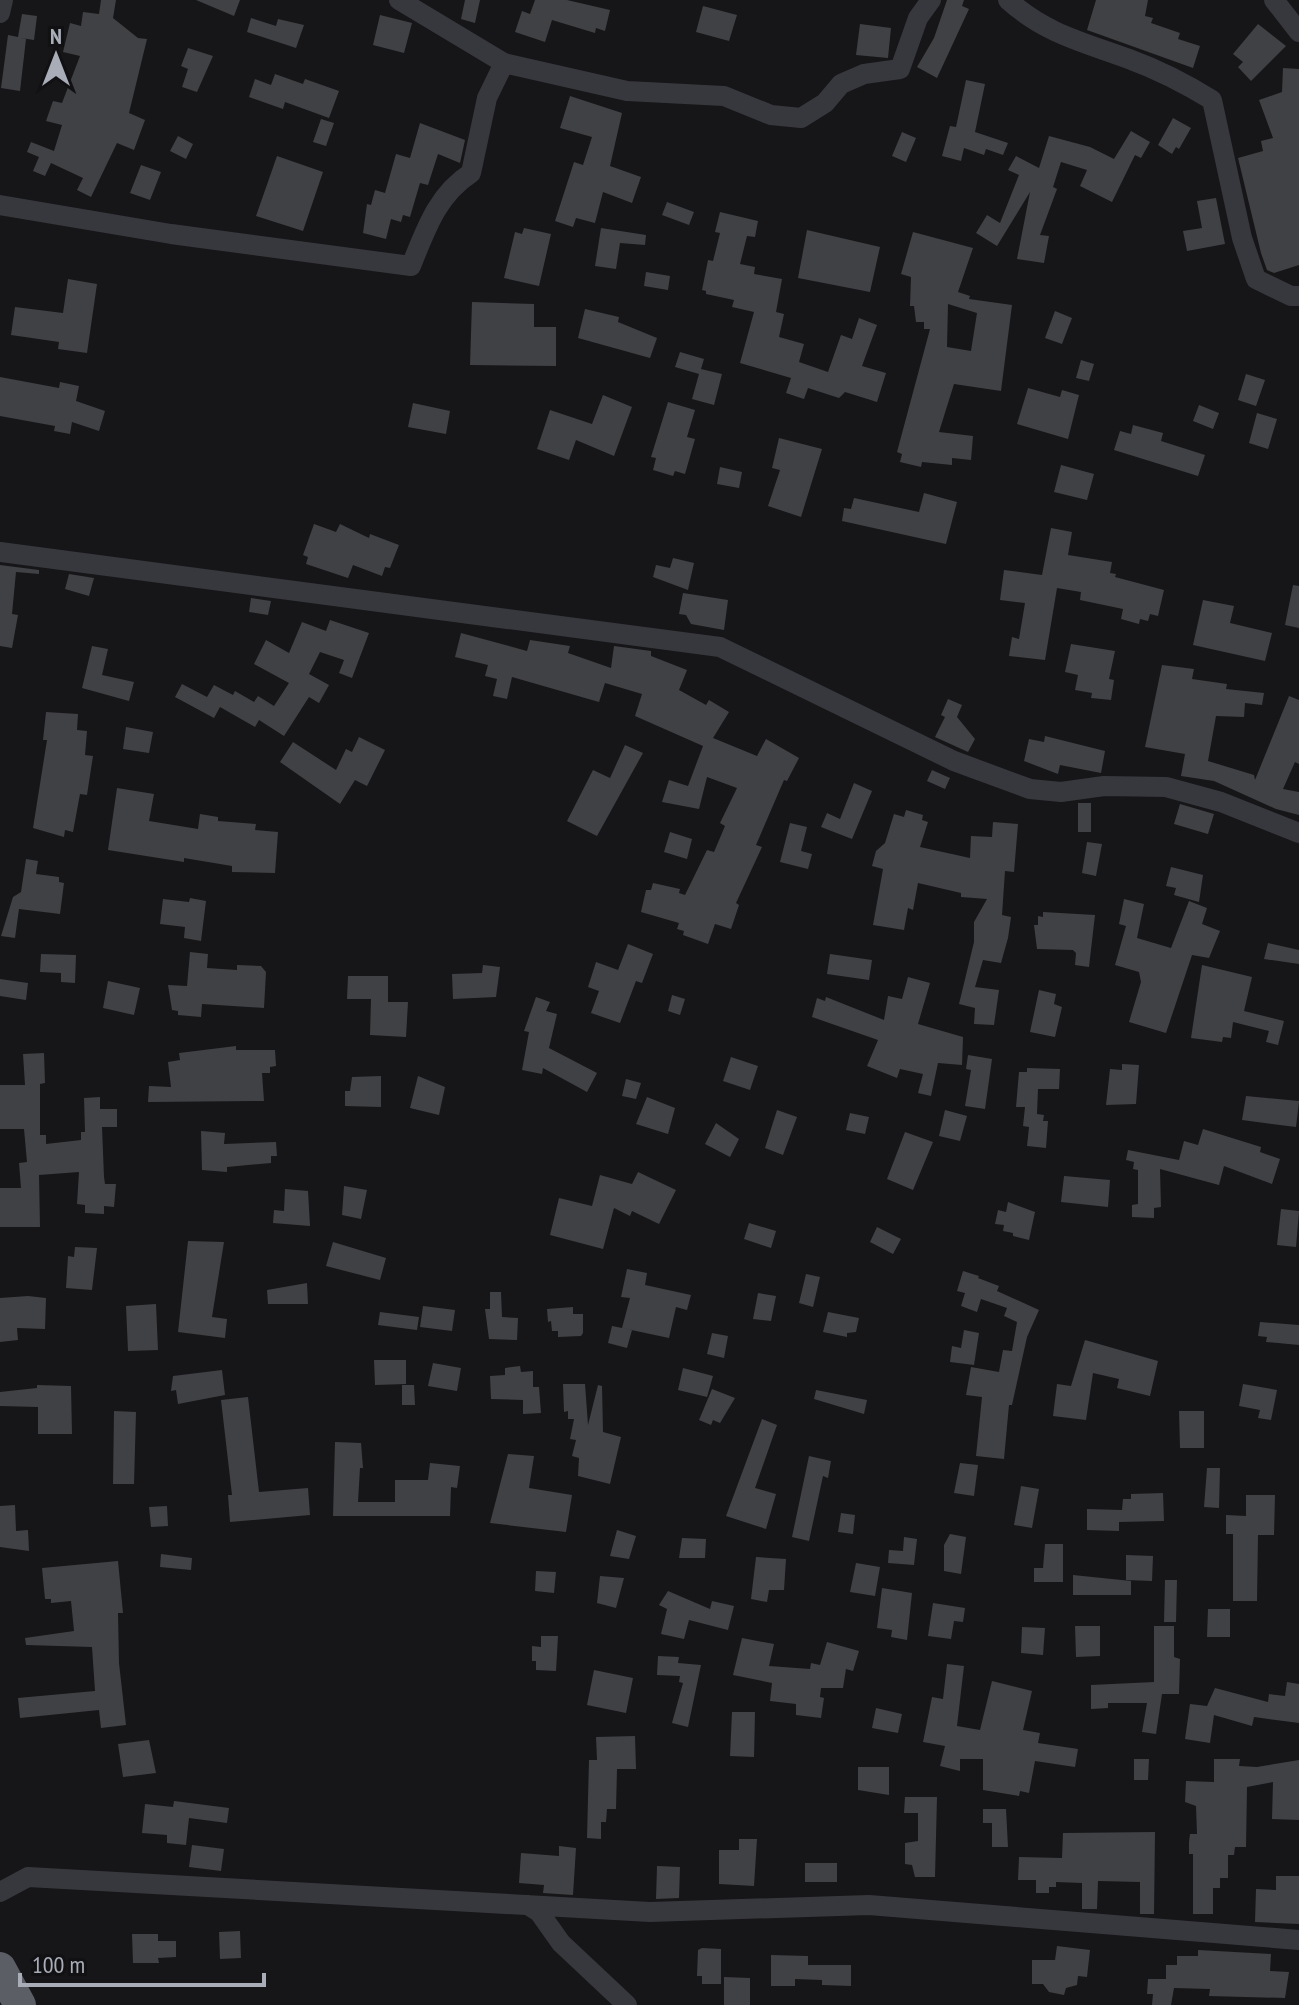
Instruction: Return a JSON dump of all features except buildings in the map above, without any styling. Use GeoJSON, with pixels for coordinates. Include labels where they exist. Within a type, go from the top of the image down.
{"type":"FeatureCollection","features":[{"type":"Feature","properties":{"kind":"highway"},"geometry":{"type":"LineString","coordinates":[[0,1968],[20,2005]]}},
{"type":"Feature","properties":{"kind":"street"},"geometry":{"type":"LineString","coordinates":[[0,13],[3,0]]}},
{"type":"Feature","properties":{"kind":"street"},"geometry":{"type":"LineString","coordinates":[[399,0],[504,63],[627,91],[724,96],[771,115],[801,118],[825,103],[841,84],[864,74],[900,69],[918,18],[931,0]]}},
{"type":"Feature","properties":{"kind":"street"},"geometry":{"type":"LineString","coordinates":[[1008,0],[1046,30],[1132,60],[1179,80],[1212,100],[1242,238],[1256,279],[1291,296],[1299,296]]}},
{"type":"Feature","properties":{"kind":"street"},"geometry":{"type":"LineString","coordinates":[[1274,0],[1299,32]]}},
{"type":"Feature","properties":{"kind":"street"},"geometry":{"type":"LineString","coordinates":[[0,205],[171,234],[411,266],[434,211],[450,187],[471,173],[487,98],[504,63]]}},
{"type":"Feature","properties":{"kind":"street"},"geometry":{"type":"LineString","coordinates":[[0,552],[720,647],[954,761],[1030,789],[1061,792],[1104,786],[1166,787],[1221,802],[1299,833]]}},
{"type":"Feature","properties":{"kind":"street"},"geometry":{"type":"LineString","coordinates":[[0,1892],[28,1877],[650,1912],[869,1905],[1299,1940]]}},
{"type":"Feature","properties":{"kind":"street"},"geometry":{"type":"LineString","coordinates":[[528,1905],[539,1912],[561,1943],[627,2005]]}}]}
